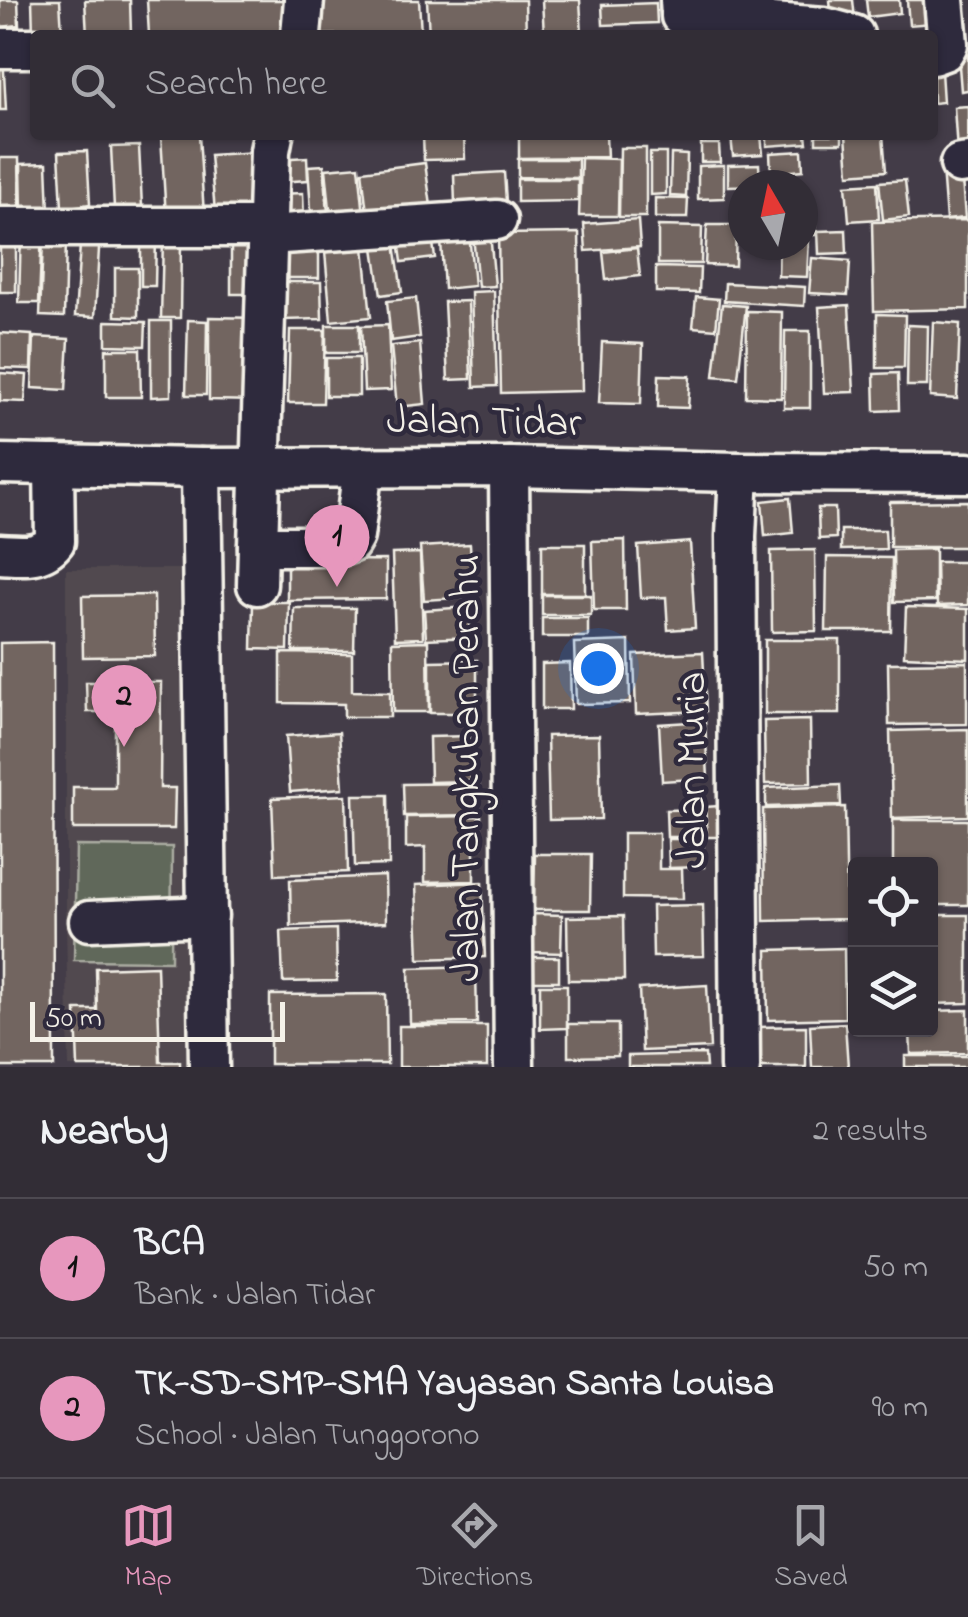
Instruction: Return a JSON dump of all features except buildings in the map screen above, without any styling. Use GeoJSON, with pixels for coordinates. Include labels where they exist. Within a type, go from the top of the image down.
{"type":"FeatureCollection","features":[{"type":"Feature","properties":{"kind":"street"},"geometry":{"type":"LineString","coordinates":[[301,30],[304,0]]}},
{"type":"Feature","properties":{"kind":"street"},"geometry":{"type":"LineString","coordinates":[[938,54],[948,44],[944,0]]}},
{"type":"Feature","properties":{"kind":"street"},"geometry":{"type":"LineString","coordinates":[[681,8],[835,30]]}},
{"type":"Feature","properties":{"kind":"street"},"geometry":{"type":"LineString","coordinates":[[0,48],[30,48]]}},
{"type":"Feature","properties":{"kind":"street"},"geometry":{"type":"LineString","coordinates":[[257,585],[273,140]]}},
{"type":"Feature","properties":{"kind":"street"},"geometry":{"type":"LineString","coordinates":[[0,227],[267,231],[497,220]]}},
{"type":"Feature","properties":{"kind":"street","name":"Jalan Tidar"},"geometry":{"type":"LineString","coordinates":[[0,464],[968,473]]}},
{"type":"Feature","properties":{"kind":"street"},"geometry":{"type":"LineString","coordinates":[[0,554],[36,555],[56,541],[54,465]]}},
{"type":"Feature","properties":{"kind":"street"},"geometry":{"type":"LineString","coordinates":[[258,546],[350,543],[362,467]]}},
{"type":"Feature","properties":{"kind":"street"},"geometry":{"type":"LineString","coordinates":[[201,468],[210,1067]]}},
{"type":"Feature","properties":{"kind":"street","name":"Jalan Tangkuban Perahu"},"geometry":{"type":"LineString","coordinates":[[509,468],[514,1067]]}},
{"type":"Feature","properties":{"kind":"street","name":"Jalan Muria"},"geometry":{"type":"LineString","coordinates":[[740,472],[736,536],[740,1067]]}},
{"type":"Feature","properties":{"kind":"street"},"geometry":{"type":"LineString","coordinates":[[89,921],[208,916]]}},
{"type":"Feature","properties":{"kind":"shaded area"},"geometry":{"type":"Polygon","coordinates":[[[66,569],[179,569],[187,1067],[69,1067],[66,569]]]}},
{"type":"Feature","properties":{"kind":"green space"},"geometry":{"type":"Polygon","coordinates":[[[76,846],[172,847],[171,961],[74,960],[76,846]]]}},
{"type":"Feature","properties":{"kind":"place","name":"BCA"},"geometry":{"type":"Point","coordinates":[337,587]}},
{"type":"Feature","properties":{"kind":"place","name":"TK-SD-SMP-SMA Yayasan Santa Louisa"},"geometry":{"type":"Point","coordinates":[124,747]}}]}
